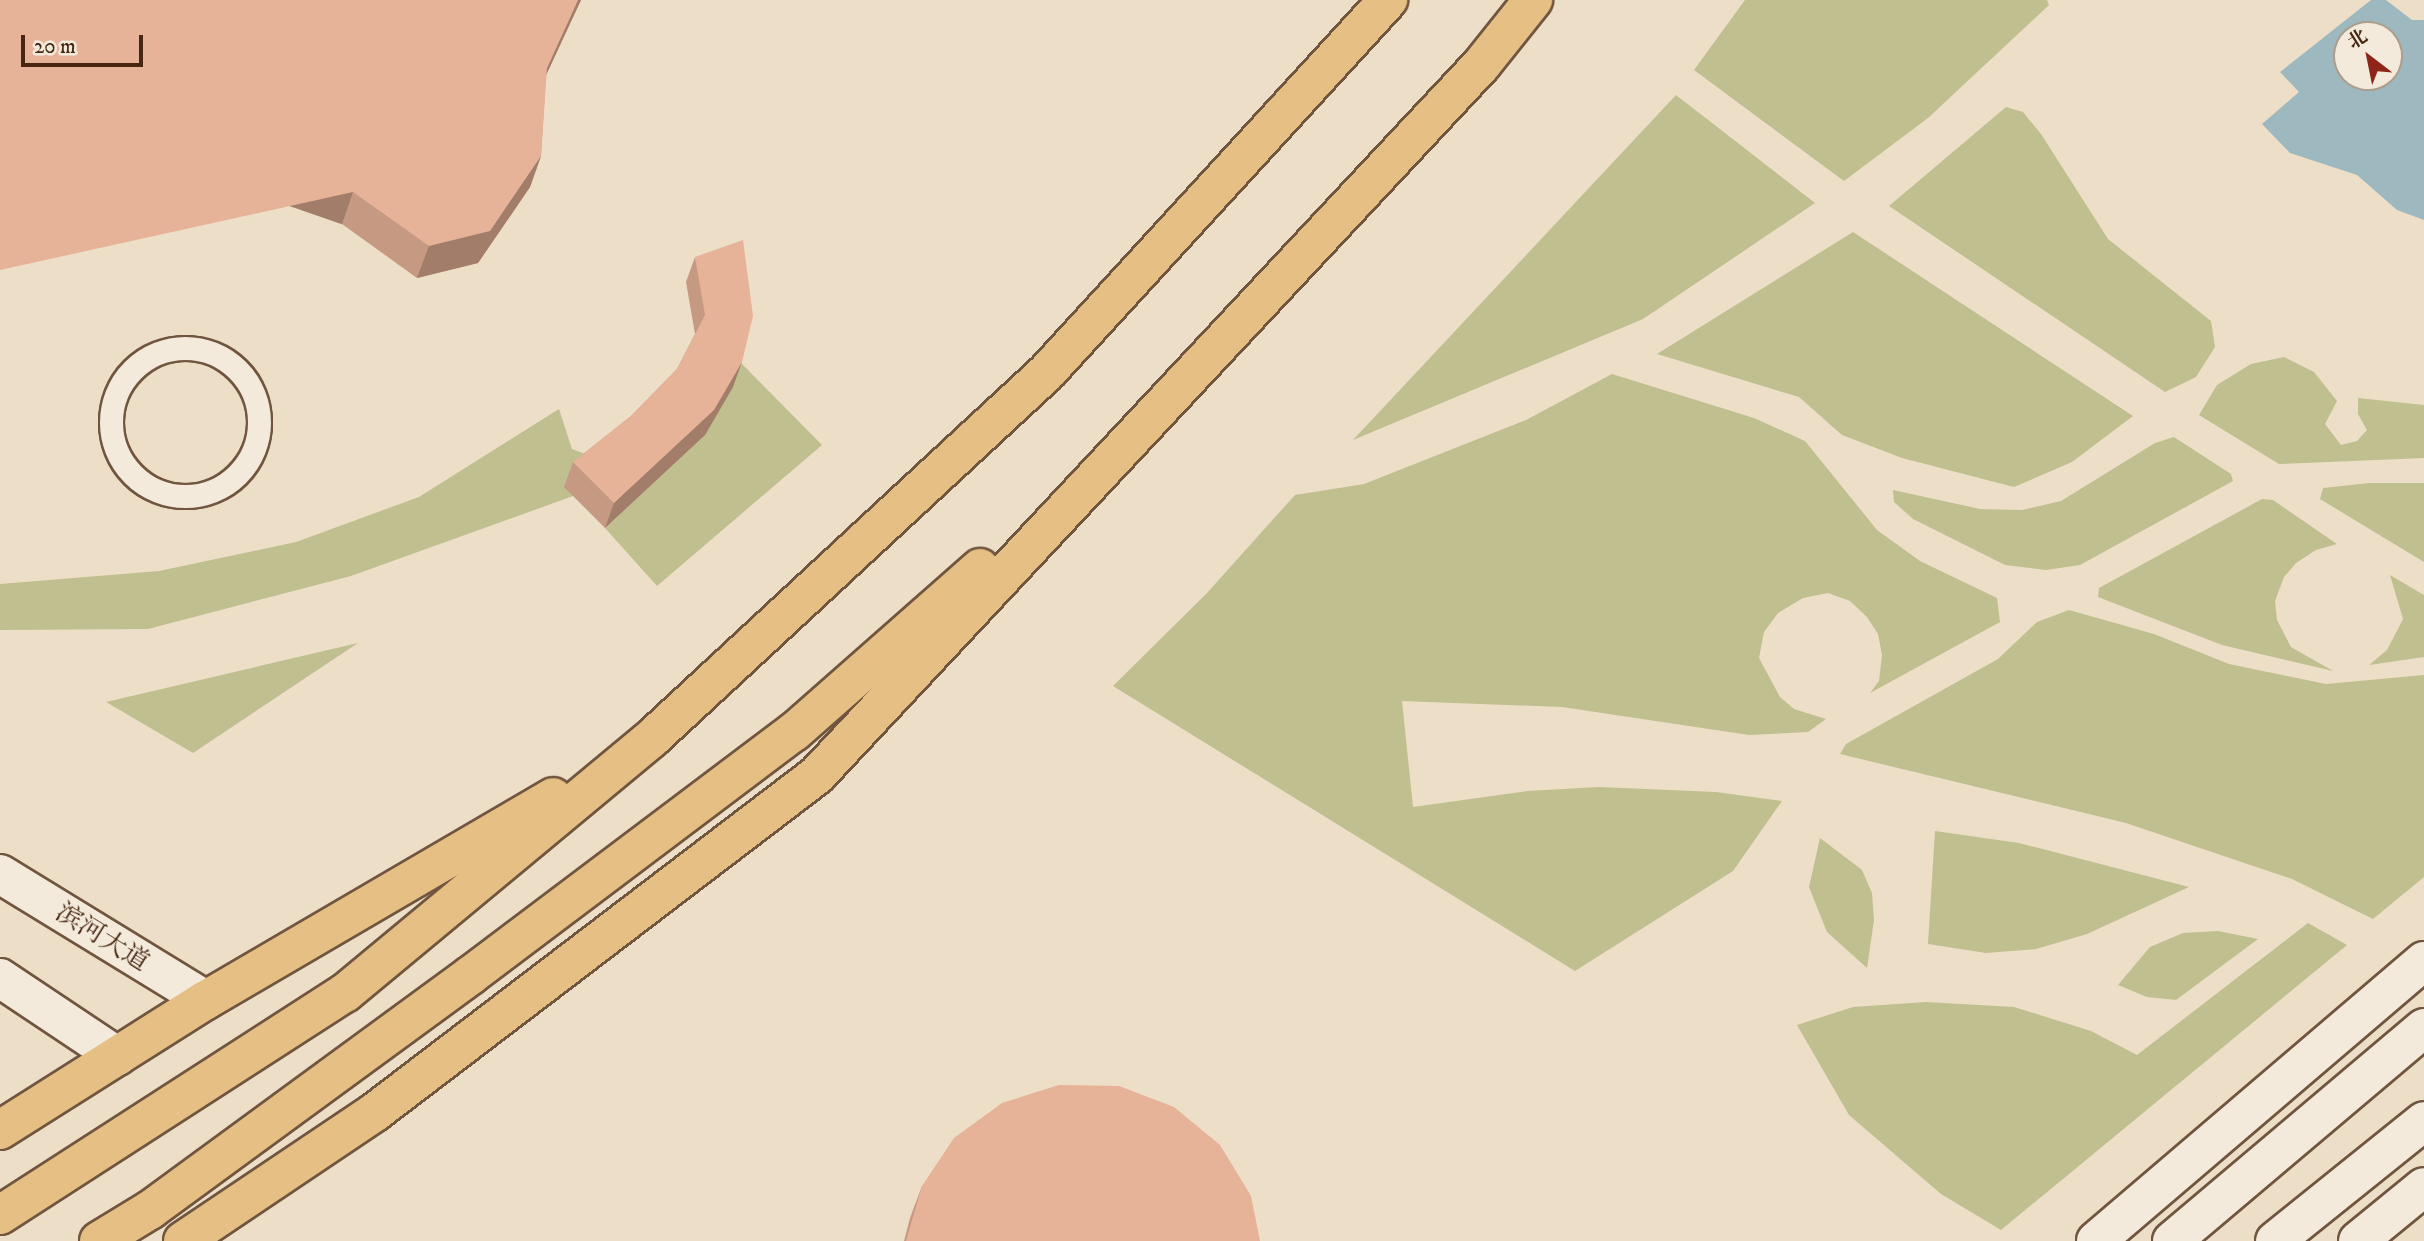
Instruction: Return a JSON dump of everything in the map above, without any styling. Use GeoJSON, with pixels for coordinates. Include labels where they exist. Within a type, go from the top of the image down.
{"type":"FeatureCollection","features":[{"type":"Feature","properties":{"kind":"main road"},"geometry":{"type":"LineString","coordinates":[[0,1215],[345,993],[651,739],[1047,372],[1388,0]]}},
{"type":"Feature","properties":{"kind":"main road"},"geometry":{"type":"LineString","coordinates":[[183,1241],[374,1112],[817,775],[1482,64],[1533,0]]}},
{"type":"Feature","properties":{"kind":"main road"},"geometry":{"type":"LineString","coordinates":[[99,1241],[150,1210],[471,975],[794,732],[1147,420]]}},
{"type":"Feature","properties":{"kind":"main road"},"geometry":{"type":"LineString","coordinates":[[0,1130],[206,1000],[651,739]]}},
{"type":"Feature","properties":{"kind":"street","name":"滨河大道"},"geometry":{"type":"LineString","coordinates":[[0,874],[206,1000]]}},
{"type":"Feature","properties":{"kind":"street"},"geometry":{"type":"LineString","coordinates":[[2096,1241],[2424,961]]}},
{"type":"Feature","properties":{"kind":"street"},"geometry":{"type":"LineString","coordinates":[[0,978],[117,1056]]}},
{"type":"Feature","properties":{"kind":"street"},"geometry":{"type":"LineString","coordinates":[[2172,1241],[2424,1028]]}},
{"type":"Feature","properties":{"kind":"street"},"geometry":{"type":"LineString","coordinates":[[2275,1241],[2424,1121]]}},
{"type":"Feature","properties":{"kind":"street"},"geometry":{"type":"LineString","coordinates":[[2358,1241],[2424,1187]]}},
{"type":"Feature","properties":{"kind":"lane"},"geometry":{"type":"LineString","coordinates":[[178,348],[203,349],[226,360],[245,377],[256,399],[259,424],[254,449],[242,471],[224,486],[201,495],[177,496],[144,484],[119,458],[111,435],[111,411],[118,388],[143,362],[178,348]]}},
{"type":"Feature","properties":{"kind":"shaded area"},"geometry":{"type":"Polygon","coordinates":[[[1745,0],[2047,0],[2049,5],[1928,118],[1844,181],[1694,70],[1745,0]]]}},
{"type":"Feature","properties":{"kind":"shaded area"},"geometry":{"type":"Polygon","coordinates":[[[1676,95],[1815,203],[1643,319],[1353,440],[1676,95]]]}},
{"type":"Feature","properties":{"kind":"shaded area"},"geometry":{"type":"Polygon","coordinates":[[[2006,107],[2023,112],[2041,134],[2108,239],[2211,321],[2215,347],[2196,377],[2165,392],[1889,206],[2006,107]]]}},
{"type":"Feature","properties":{"kind":"shaded area"},"geometry":{"type":"Polygon","coordinates":[[[1853,232],[2133,416],[2072,462],[2014,487],[1902,458],[1842,435],[1799,397],[1657,354],[1853,232]]]}},
{"type":"Feature","properties":{"kind":"shaded area"},"geometry":{"type":"Polygon","coordinates":[[[2284,357],[2314,372],[2337,401],[2325,424],[2341,445],[2357,441],[2367,430],[2358,414],[2358,398],[2424,405],[2424,458],[2279,464],[2199,415],[2217,385],[2251,364],[2284,357]]]}},
{"type":"Feature","properties":{"kind":"shaded area"},"geometry":{"type":"Polygon","coordinates":[[[739,361],[822,445],[657,586],[605,528],[705,435],[739,361]]]}},
{"type":"Feature","properties":{"kind":"shaded area"},"geometry":{"type":"Polygon","coordinates":[[[1612,374],[1754,418],[1805,441],[1877,530],[1920,561],[1997,598],[2000,622],[1870,693],[1879,681],[1882,655],[1878,634],[1867,617],[1850,601],[1828,593],[1803,598],[1778,613],[1764,632],[1759,658],[1780,697],[1794,709],[1826,719],[1808,732],[1749,735],[1562,707],[1402,701],[1413,807],[1528,791],[1599,787],[1716,792],[1782,801],[1733,871],[1575,971],[1113,686],[1207,593],[1295,495],[1364,484],[1526,420],[1612,374]]]}},
{"type":"Feature","properties":{"kind":"shaded area"},"geometry":{"type":"Polygon","coordinates":[[[559,409],[572,449],[598,459],[576,495],[351,576],[148,629],[0,630],[0,584],[159,571],[296,542],[419,497],[559,409]]]}},
{"type":"Feature","properties":{"kind":"shaded area"},"geometry":{"type":"Polygon","coordinates":[[[2174,437],[2231,474],[2233,481],[2080,565],[2046,570],[2005,565],[1913,519],[1894,502],[1893,490],[1980,509],[2022,510],[2061,501],[2155,443],[2174,437]]]}},
{"type":"Feature","properties":{"kind":"shaded area"},"geometry":{"type":"Polygon","coordinates":[[[2370,483],[2424,483],[2424,562],[2320,499],[2323,488],[2370,483]]]}},
{"type":"Feature","properties":{"kind":"shaded area"},"geometry":{"type":"Polygon","coordinates":[[[2262,499],[2273,500],[2337,544],[2316,550],[2296,563],[2284,577],[2275,601],[2277,620],[2291,647],[2333,671],[2222,645],[2098,597],[2099,588],[2262,499]]]}},
{"type":"Feature","properties":{"kind":"shaded area"},"geometry":{"type":"Polygon","coordinates":[[[2390,575],[2424,595],[2424,657],[2369,665],[2387,650],[2403,619],[2390,575]]]}},
{"type":"Feature","properties":{"kind":"shaded area"},"geometry":{"type":"Polygon","coordinates":[[[2069,610],[2154,634],[2229,664],[2326,684],[2424,675],[2424,877],[2373,919],[2292,879],[2126,823],[1840,754],[1846,744],[1998,659],[2037,622],[2069,610]]]}},
{"type":"Feature","properties":{"kind":"shaded area"},"geometry":{"type":"Polygon","coordinates":[[[358,643],[193,753],[106,702],[358,643]]]}},
{"type":"Feature","properties":{"kind":"shaded area"},"geometry":{"type":"Polygon","coordinates":[[[1935,831],[2019,843],[2189,887],[2087,934],[2036,949],[1986,953],[1928,944],[1935,831]]]}},
{"type":"Feature","properties":{"kind":"shaded area"},"geometry":{"type":"Polygon","coordinates":[[[1820,838],[1862,870],[1872,893],[1874,920],[1867,968],[1827,932],[1809,887],[1820,838]]]}},
{"type":"Feature","properties":{"kind":"shaded area"},"geometry":{"type":"Polygon","coordinates":[[[2308,923],[2347,945],[2001,1230],[1941,1194],[1849,1115],[1797,1025],[1853,1007],[1926,1002],[2014,1007],[2091,1031],[2137,1055],[2308,923]]]}},
{"type":"Feature","properties":{"kind":"shaded area"},"geometry":{"type":"Polygon","coordinates":[[[2218,931],[2258,939],[2176,1000],[2147,997],[2118,985],[2150,947],[2183,933],[2218,931]]]}},
{"type":"Feature","properties":{"kind":"water"},"geometry":{"type":"Polygon","coordinates":[[[2371,0],[2386,0],[2412,20],[2424,20],[2424,220],[2397,210],[2357,175],[2290,153],[2262,124],[2299,92],[2280,72],[2333,30],[2333,91],[2403,91],[2403,21],[2344,21],[2371,0]]]}},
{"type":"Feature","properties":{"kind":"building"},"geometry":{"type":"Polygon","coordinates":[[[0,0],[578,0],[547,68],[541,156],[490,231],[429,246],[353,192],[0,270],[0,0]]]}},
{"type":"Feature","properties":{"kind":"building"},"geometry":{"type":"Polygon","coordinates":[[[743,240],[753,316],[742,362],[714,410],[614,503],[573,462],[631,416],[677,369],[705,315],[695,257],[743,240]]]}},
{"type":"Feature","properties":{"kind":"building"},"geometry":{"type":"Polygon","coordinates":[[[1059,1085],[1119,1086],[1174,1107],[1220,1145],[1251,1196],[1260,1241],[906,1241],[922,1186],[954,1138],[1002,1103],[1059,1085]]]}}]}
